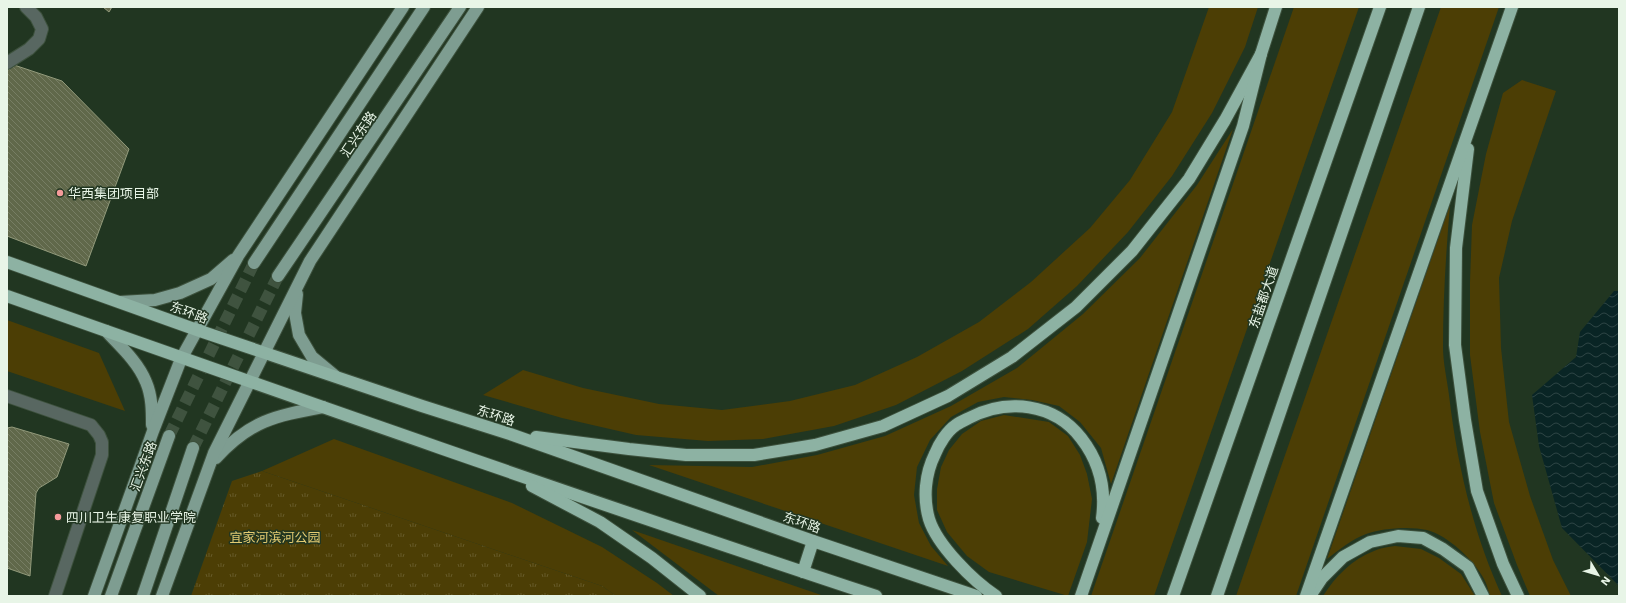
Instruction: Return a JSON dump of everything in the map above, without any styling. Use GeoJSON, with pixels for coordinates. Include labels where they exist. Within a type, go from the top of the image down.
{"type":"FeatureCollection","features":[{"type":"Feature","properties":{"kind":"highway"},"geometry":{"type":"LineString","coordinates":[[1081,596],[1242,126],[1261,54],[1276,7]]}},
{"type":"Feature","properties":{"kind":"highway","name":"东盐都大道"},"geometry":{"type":"LineString","coordinates":[[1173,596],[1380,7]]}},
{"type":"Feature","properties":{"kind":"highway"},"geometry":{"type":"LineString","coordinates":[[1217,596],[1419,7]]}},
{"type":"Feature","properties":{"kind":"highway"},"geometry":{"type":"LineString","coordinates":[[1306,596],[1512,7]]}},
{"type":"Feature","properties":{"kind":"highway"},"geometry":{"type":"LineString","coordinates":[[510,434],[629,450],[679,454],[754,455],[815,445],[883,426],[948,396],[1012,357],[1070,312],[1132,251],[1189,179],[1225,120],[1261,54]]}},
{"type":"Feature","properties":{"kind":"highway"},"geometry":{"type":"LineString","coordinates":[[1471,127],[1462,189],[1456,248],[1455,345],[1464,420],[1477,491],[1503,564],[1518,596]]}},
{"type":"Feature","properties":{"kind":"highway","name":"东环路"},"geometry":{"type":"LineString","coordinates":[[7,262],[196,330],[510,434],[814,541],[976,596]]}},
{"type":"Feature","properties":{"kind":"highway"},"geometry":{"type":"LineString","coordinates":[[7,296],[181,359],[876,596]]}},
{"type":"Feature","properties":{"kind":"highway"},"geometry":{"type":"LineString","coordinates":[[996,596],[968,574],[942,543],[929,520],[926,502],[926,484],[930,464],[939,444],[955,425],[982,411],[1004,406],[1030,407],[1056,415],[1074,430],[1090,450],[1101,479],[1104,506],[1099,540]]}},
{"type":"Feature","properties":{"kind":"highway"},"geometry":{"type":"LineString","coordinates":[[501,469],[600,522],[652,558],[700,596]]}},
{"type":"Feature","properties":{"kind":"highway"},"geometry":{"type":"LineString","coordinates":[[1310,596],[1322,578],[1343,558],[1370,542],[1398,536],[1423,538],[1443,549],[1468,567],[1483,596]]}},
{"type":"Feature","properties":{"kind":"highway"},"geometry":{"type":"LineString","coordinates":[[804,572],[814,541]]}},
{"type":"Feature","properties":{"kind":"main road"},"geometry":{"type":"LineString","coordinates":[[94,596],[153,431],[181,359],[196,330],[238,256],[403,7]]}},
{"type":"Feature","properties":{"kind":"main road","name":"汇兴东路"},"geometry":{"type":"LineString","coordinates":[[254,263],[424,7]]}},
{"type":"Feature","properties":{"kind":"main road","name":"汇兴东路"},"geometry":{"type":"LineString","coordinates":[[278,276],[460,7]]}},
{"type":"Feature","properties":{"kind":"main road"},"geometry":{"type":"LineString","coordinates":[[162,596],[214,453],[310,261],[478,7]]}},
{"type":"Feature","properties":{"kind":"main road"},"geometry":{"type":"LineString","coordinates":[[120,302],[155,300],[180,293],[211,279],[238,256]]}},
{"type":"Feature","properties":{"kind":"main road"},"geometry":{"type":"LineString","coordinates":[[298,286],[295,313],[299,335],[312,357],[336,377]]}},
{"type":"Feature","properties":{"kind":"main road"},"geometry":{"type":"LineString","coordinates":[[106,331],[133,360],[146,383],[151,402],[153,431]]}},
{"type":"Feature","properties":{"kind":"main road"},"geometry":{"type":"LineString","coordinates":[[209,465],[231,442],[254,426],[283,414],[323,407]]}},
{"type":"Feature","properties":{"kind":"main road","name":"汇兴东路"},"geometry":{"type":"LineString","coordinates":[[111,596],[169,436]]}},
{"type":"Feature","properties":{"kind":"main road"},"geometry":{"type":"LineString","coordinates":[[143,596],[193,448]]}},
{"type":"Feature","properties":{"kind":"lane"},"geometry":{"type":"LineString","coordinates":[[7,63],[29,49],[39,39],[42,29],[36,17],[26,7]]}},
{"type":"Feature","properties":{"kind":"lane"},"geometry":{"type":"LineString","coordinates":[[7,396],[91,425],[100,435],[102,442],[102,455],[55,596]]}},
{"type":"Feature","properties":{"kind":"green space"},"geometry":{"type":"Polygon","coordinates":[[[1209,7],[1258,7],[1245,47],[1212,113],[1172,176],[1128,232],[1077,286],[1028,329],[962,371],[896,405],[834,426],[763,439],[708,441],[636,435],[562,418],[483,395],[523,370],[583,388],[659,404],[722,410],[790,401],[855,385],[917,357],[979,322],[1031,282],[1090,228],[1130,180],[1172,112],[1209,7]]]}},
{"type":"Feature","properties":{"kind":"green space"},"geometry":{"type":"Polygon","coordinates":[[[1294,7],[1359,7],[1154,596],[1091,596],[1294,7]]]}},
{"type":"Feature","properties":{"kind":"green space"},"geometry":{"type":"Polygon","coordinates":[[[1441,7],[1499,7],[1296,596],[1236,596],[1441,7]]]}},
{"type":"Feature","properties":{"kind":"green space"},"geometry":{"type":"Polygon","coordinates":[[[1522,80],[1556,91],[1512,221],[1499,278],[1501,348],[1509,422],[1530,496],[1553,560],[1571,596],[1530,596],[1517,565],[1494,503],[1480,432],[1470,355],[1472,225],[1486,154],[1503,93],[1522,80]]]}},
{"type":"Feature","properties":{"kind":"green space"},"geometry":{"type":"Polygon","coordinates":[[[1233,129],[1111,484],[1101,448],[1080,422],[1059,406],[1032,400],[1004,397],[978,402],[951,417],[930,440],[917,467],[914,495],[919,523],[931,546],[948,566],[649,465],[752,467],[817,455],[885,436],[951,406],[1017,368],[1083,314],[1140,258],[1197,185],[1233,129]]]}},
{"type":"Feature","properties":{"kind":"green space"},"geometry":{"type":"Polygon","coordinates":[[[1450,205],[1446,258],[1443,347],[1444,365],[1452,421],[1468,498],[1483,548],[1502,596],[1490,596],[1487,585],[1480,572],[1467,556],[1443,537],[1427,530],[1404,528],[1388,529],[1366,534],[1346,545],[1327,559],[1450,205]]]}},
{"type":"Feature","properties":{"kind":"green space"},"geometry":{"type":"Polygon","coordinates":[[[7,320],[99,353],[125,411],[7,371],[7,320]]]}},
{"type":"Feature","properties":{"kind":"green space"},"geometry":{"type":"Polygon","coordinates":[[[1004,415],[1049,422],[1068,436],[1080,455],[1087,474],[1092,499],[1087,542],[1068,596],[989,572],[967,556],[947,532],[937,510],[937,489],[941,467],[949,450],[962,434],[981,421],[1004,415]]]}},
{"type":"Feature","properties":{"kind":"green space"},"geometry":{"type":"Polygon","coordinates":[[[334,439],[512,503],[602,547],[674,596],[616,596],[602,586],[262,471],[334,439]]]}},
{"type":"Feature","properties":{"kind":"green space","name":"宜家河滨河公园"},"geometry":{"type":"Polygon","coordinates":[[[262,471],[602,586],[616,596],[191,596],[232,481],[262,471]]]}},
{"type":"Feature","properties":{"kind":"green space"},"geometry":{"type":"Polygon","coordinates":[[[632,530],[824,596],[719,596],[632,530]]]}},
{"type":"Feature","properties":{"kind":"green space"},"geometry":{"type":"Polygon","coordinates":[[[1395,546],[1421,549],[1439,558],[1461,574],[1475,596],[1323,596],[1345,569],[1358,559],[1379,549],[1395,546]]]}},
{"type":"Feature","properties":{"kind":"water"},"geometry":{"type":"Polygon","coordinates":[[[1614,291],[1619,291],[1619,586],[1562,528],[1539,446],[1532,395],[1576,357],[1580,332],[1614,291]]]}},
{"type":"Feature","properties":{"kind":"building"},"geometry":{"type":"Polygon","coordinates":[[[103,7],[112,7],[109,12],[103,7]]]}},
{"type":"Feature","properties":{"kind":"building","name":"华西集团项目部"},"geometry":{"type":"Polygon","coordinates":[[[14,65],[62,81],[129,149],[86,266],[7,236],[7,71],[14,65]]]}},
{"type":"Feature","properties":{"kind":"building"},"geometry":{"type":"Polygon","coordinates":[[[12,427],[69,444],[57,477],[39,488],[36,493],[30,576],[7,568],[7,428],[12,427]]]}},
{"type":"Feature","properties":{"kind":"tunnel"},"geometry":{"type":"LineString","coordinates":[[169,436],[254,263]]}},
{"type":"Feature","properties":{"kind":"tunnel"},"geometry":{"type":"LineString","coordinates":[[193,448],[278,276]]}},
{"type":"Feature","properties":{"kind":"place","name":"华西集团项目部"},"geometry":{"type":"Point","coordinates":[60,193]}},
{"type":"Feature","properties":{"kind":"place","name":"四川卫生康复职业学院"},"geometry":{"type":"Point","coordinates":[58,517]}}]}
